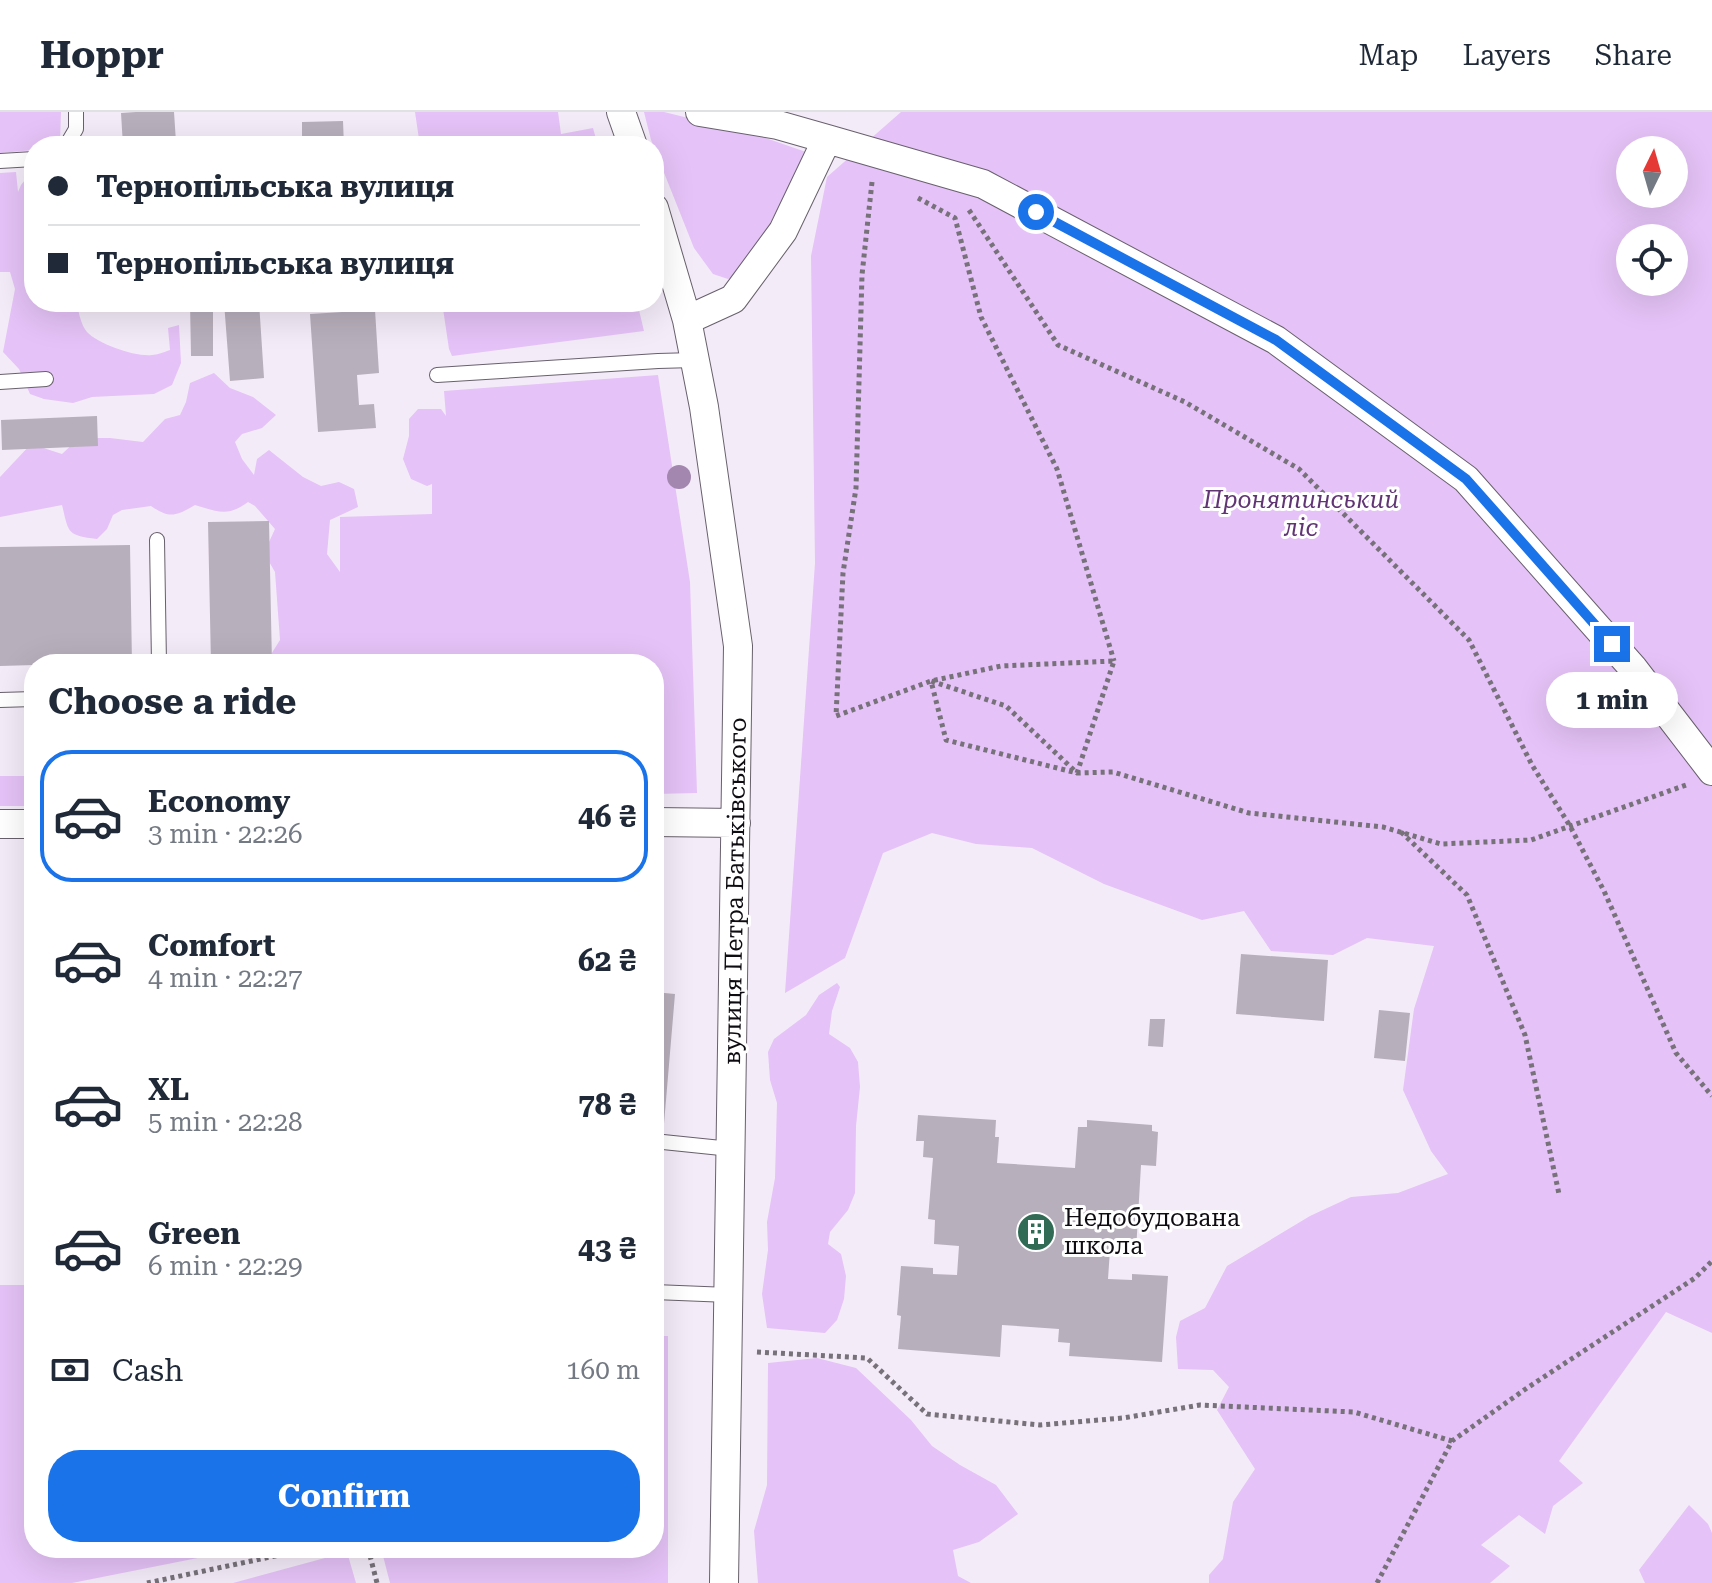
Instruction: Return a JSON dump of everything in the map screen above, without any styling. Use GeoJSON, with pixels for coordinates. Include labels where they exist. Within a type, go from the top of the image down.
{"type":"FeatureCollection","features":[{"type":"Feature","properties":{"kind":"street"},"geometry":{"type":"LineString","coordinates":[[621,112],[629,136]]}},
{"type":"Feature","properties":{"kind":"street"},"geometry":{"type":"LineString","coordinates":[[700,112],[778,125],[983,184],[1276,340],[1466,479],[1633,668],[1705,776]]}},
{"type":"Feature","properties":{"kind":"street"},"geometry":{"type":"LineString","coordinates":[[687,320],[733,299],[783,231],[827,139]]}},
{"type":"Feature","properties":{"kind":"street","name":"вулиця Петра Батьківського"},"geometry":{"type":"LineString","coordinates":[[664,242],[687,320],[704,407],[738,646],[724,1583]]}},
{"type":"Feature","properties":{"kind":"street"},"geometry":{"type":"LineString","coordinates":[[664,822],[736,823]]}},
{"type":"Feature","properties":{"kind":"street"},"geometry":{"type":"LineString","coordinates":[[0,824],[24,824]]}},
{"type":"Feature","properties":{"kind":"lane"},"geometry":{"type":"LineString","coordinates":[[72,136],[76,129],[76,112]]}},
{"type":"Feature","properties":{"kind":"lane"},"geometry":{"type":"LineString","coordinates":[[0,161],[24,160]]}},
{"type":"Feature","properties":{"kind":"lane"},"geometry":{"type":"LineString","coordinates":[[437,375],[694,360]]}},
{"type":"Feature","properties":{"kind":"lane"},"geometry":{"type":"LineString","coordinates":[[0,382],[46,379]]}},
{"type":"Feature","properties":{"kind":"lane"},"geometry":{"type":"LineString","coordinates":[[157,540],[159,654]]}},
{"type":"Feature","properties":{"kind":"lane"},"geometry":{"type":"LineString","coordinates":[[0,700],[24,699]]}},
{"type":"Feature","properties":{"kind":"lane"},"geometry":{"type":"LineString","coordinates":[[664,1142],[731,1149]]}},
{"type":"Feature","properties":{"kind":"lane"},"geometry":{"type":"LineString","coordinates":[[664,1292],[729,1295]]}},
{"type":"Feature","properties":{"kind":"path"},"geometry":{"type":"LineString","coordinates":[[873,173],[862,275],[856,488],[843,573],[836,716],[931,681],[1001,666],[1114,661]]}},
{"type":"Feature","properties":{"kind":"path"},"geometry":{"type":"LineString","coordinates":[[944,173],[1058,345],[1185,402],[1299,469],[1469,640],[1532,765],[1570,826],[1604,891],[1676,1053],[1712,1096]]}},
{"type":"Feature","properties":{"kind":"path"},"geometry":{"type":"LineString","coordinates":[[914,195],[955,218],[981,317],[1057,469],[1114,661],[1077,773]]}},
{"type":"Feature","properties":{"kind":"path"},"geometry":{"type":"LineString","coordinates":[[931,681],[946,740],[1077,773],[1113,772],[1249,813],[1383,827],[1441,844],[1531,840],[1705,776]]}},
{"type":"Feature","properties":{"kind":"path"},"geometry":{"type":"LineString","coordinates":[[931,681],[1006,706],[1077,773]]}},
{"type":"Feature","properties":{"kind":"path"},"geometry":{"type":"LineString","coordinates":[[1400,832],[1467,895],[1525,1035],[1559,1194]]}},
{"type":"Feature","properties":{"kind":"path"},"geometry":{"type":"LineString","coordinates":[[1377,1583],[1452,1441],[1695,1278],[1712,1261]]}},
{"type":"Feature","properties":{"kind":"path"},"geometry":{"type":"LineString","coordinates":[[728,1351],[867,1358],[927,1414],[1040,1425],[1123,1418],[1200,1405],[1354,1412],[1452,1441]]}},
{"type":"Feature","properties":{"kind":"path"},"geometry":{"type":"LineString","coordinates":[[147,1583],[266,1558]]}},
{"type":"Feature","properties":{"kind":"path"},"geometry":{"type":"LineString","coordinates":[[371,1558],[377,1583]]}},
{"type":"Feature","properties":{"kind":"green space"},"geometry":{"type":"Polygon","coordinates":[[[0,112],[61,112],[60,136],[24,136],[24,151],[0,153],[0,112]]]}},
{"type":"Feature","properties":{"kind":"green space"},"geometry":{"type":"Polygon","coordinates":[[[415,112],[558,112],[561,134],[593,128],[595,136],[419,136],[415,112]]]}},
{"type":"Feature","properties":{"kind":"green space"},"geometry":{"type":"Polygon","coordinates":[[[644,112],[664,112],[757,135],[806,152],[751,261],[738,275],[728,279],[713,274],[694,248],[664,173],[664,136],[650,136],[644,112]]]}},
{"type":"Feature","properties":{"kind":"green space","name":"Пронятинський ліс"},"geometry":{"type":"Polygon","coordinates":[[[901,112],[1712,112],[1712,1333],[1666,1312],[1559,1461],[1583,1483],[1553,1506],[1545,1534],[1519,1515],[1481,1545],[1510,1566],[1490,1583],[1209,1583],[1209,1575],[1223,1559],[1233,1502],[1255,1469],[1217,1410],[1229,1387],[1213,1370],[1178,1369],[1176,1337],[1180,1321],[1205,1308],[1227,1266],[1310,1216],[1351,1197],[1398,1193],[1448,1174],[1431,1151],[1403,1090],[1414,1009],[1434,946],[1367,938],[1333,955],[1271,951],[1244,911],[1202,920],[1104,884],[1032,848],[976,844],[932,833],[883,853],[845,958],[785,993],[815,563],[811,256],[827,177],[901,112]]]}},
{"type":"Feature","properties":{"kind":"green space"},"geometry":{"type":"Polygon","coordinates":[[[16,172],[18,192],[24,181],[24,312],[79,312],[81,322],[92,337],[127,352],[145,355],[170,350],[168,328],[179,325],[181,363],[172,385],[154,394],[92,397],[73,403],[30,394],[19,369],[3,352],[15,289],[10,272],[0,272],[0,173],[16,172]]]}},
{"type":"Feature","properties":{"kind":"green space"},"geometry":{"type":"Polygon","coordinates":[[[443,312],[639,312],[644,331],[452,356],[443,312]]]}},
{"type":"Feature","properties":{"kind":"green space"},"geometry":{"type":"Polygon","coordinates":[[[214,373],[230,388],[253,397],[276,415],[262,428],[242,434],[235,442],[242,459],[254,475],[257,459],[269,450],[303,477],[321,486],[339,482],[354,489],[358,507],[330,520],[327,554],[340,572],[340,517],[432,514],[432,484],[427,486],[411,479],[403,459],[409,436],[409,419],[418,409],[441,409],[446,416],[444,391],[658,375],[690,582],[697,793],[664,794],[664,654],[271,654],[280,640],[275,572],[264,553],[275,529],[248,502],[223,512],[195,505],[173,514],[163,513],[151,506],[122,510],[113,515],[107,529],[97,539],[71,531],[62,505],[0,517],[0,477],[31,444],[62,454],[79,438],[143,442],[165,419],[180,415],[190,383],[214,373]]]}},
{"type":"Feature","properties":{"kind":"green space"},"geometry":{"type":"Polygon","coordinates":[[[0,776],[24,776],[24,806],[0,806],[0,776]]]}},
{"type":"Feature","properties":{"kind":"green space"},"geometry":{"type":"Polygon","coordinates":[[[837,983],[840,987],[829,1034],[850,1048],[858,1062],[860,1087],[855,1193],[848,1210],[830,1232],[828,1244],[841,1254],[846,1276],[844,1299],[837,1320],[825,1333],[767,1328],[762,1294],[768,1250],[767,1222],[775,1178],[777,1103],[770,1080],[768,1052],[774,1039],[806,1015],[819,995],[837,983]]]}},
{"type":"Feature","properties":{"kind":"green space"},"geometry":{"type":"Polygon","coordinates":[[[0,1285],[24,1285],[24,1558],[198,1558],[72,1583],[0,1583],[0,1285]]]}},
{"type":"Feature","properties":{"kind":"green space"},"geometry":{"type":"Polygon","coordinates":[[[664,1336],[668,1336],[668,1583],[390,1583],[384,1558],[664,1558],[664,1336]]]}},
{"type":"Feature","properties":{"kind":"green space"},"geometry":{"type":"Polygon","coordinates":[[[817,1358],[856,1368],[911,1420],[932,1446],[996,1485],[1018,1514],[979,1542],[953,1550],[958,1576],[971,1583],[758,1583],[754,1531],[767,1485],[768,1363],[817,1358]]]}},
{"type":"Feature","properties":{"kind":"green space"},"geometry":{"type":"Polygon","coordinates":[[[1689,1505],[1708,1524],[1712,1533],[1712,1583],[1645,1583],[1639,1570],[1689,1505]]]}},
{"type":"Feature","properties":{"kind":"green space"},"geometry":{"type":"Polygon","coordinates":[[[325,1558],[349,1558],[356,1583],[233,1583],[325,1558]]]}},
{"type":"Feature","properties":{"kind":"building"},"geometry":{"type":"Polygon","coordinates":[[[174,112],[176,136],[122,136],[121,113],[174,112]]]}},
{"type":"Feature","properties":{"kind":"building"},"geometry":{"type":"Polygon","coordinates":[[[343,121],[344,136],[302,136],[302,122],[343,121]]]}},
{"type":"Feature","properties":{"kind":"building"},"geometry":{"type":"Polygon","coordinates":[[[190,312],[213,312],[213,356],[191,356],[190,312]]]}},
{"type":"Feature","properties":{"kind":"building"},"geometry":{"type":"Polygon","coordinates":[[[225,312],[260,312],[264,378],[230,381],[225,312]]]}},
{"type":"Feature","properties":{"kind":"building"},"geometry":{"type":"Polygon","coordinates":[[[375,312],[379,373],[357,375],[359,405],[374,404],[376,428],[318,432],[310,314],[375,312]]]}},
{"type":"Feature","properties":{"kind":"building"},"geometry":{"type":"Polygon","coordinates":[[[97,416],[98,446],[2,450],[1,420],[97,416]]]}},
{"type":"Feature","properties":{"kind":"building"},"geometry":{"type":"Polygon","coordinates":[[[269,521],[272,654],[211,654],[208,522],[269,521]]]}},
{"type":"Feature","properties":{"kind":"building"},"geometry":{"type":"Polygon","coordinates":[[[130,545],[132,654],[24,654],[24,665],[0,666],[0,547],[130,545]]]}},
{"type":"Feature","properties":{"kind":"building"},"geometry":{"type":"Polygon","coordinates":[[[1241,954],[1328,960],[1324,1021],[1236,1014],[1241,954]]]}},
{"type":"Feature","properties":{"kind":"building"},"geometry":{"type":"Polygon","coordinates":[[[664,993],[675,994],[664,1124],[664,993]]]}},
{"type":"Feature","properties":{"kind":"building"},"geometry":{"type":"Polygon","coordinates":[[[1379,1010],[1410,1013],[1405,1061],[1374,1058],[1379,1010]]]}},
{"type":"Feature","properties":{"kind":"building"},"geometry":{"type":"Polygon","coordinates":[[[1150,1019],[1165,1019],[1163,1047],[1148,1046],[1150,1019]]]}},
{"type":"Feature","properties":{"kind":"building","name":"Недобудована школа"},"geometry":{"type":"Polygon","coordinates":[[[918,1115],[996,1120],[995,1137],[999,1137],[997,1163],[1075,1168],[1078,1127],[1087,1127],[1087,1120],[1152,1125],[1152,1131],[1158,1132],[1156,1166],[1141,1165],[1136,1251],[1110,1250],[1108,1279],[1132,1280],[1132,1274],[1168,1276],[1162,1362],[1069,1356],[1070,1343],[1058,1342],[1059,1329],[1002,1325],[1000,1357],[898,1349],[901,1266],[933,1268],[933,1274],[957,1275],[959,1246],[934,1244],[935,1220],[928,1219],[933,1158],[923,1157],[924,1141],[916,1141],[918,1115]]]}},
{"type":"Feature","properties":{"kind":"place","name":"Недобудована школа"},"geometry":{"type":"Point","coordinates":[1036,1232]}},
{"type":"Feature","properties":{"kind":"route"},"geometry":{"type":"LineString","coordinates":[[1036,212],[1276,340],[1466,479],[1612,644]]}}]}
